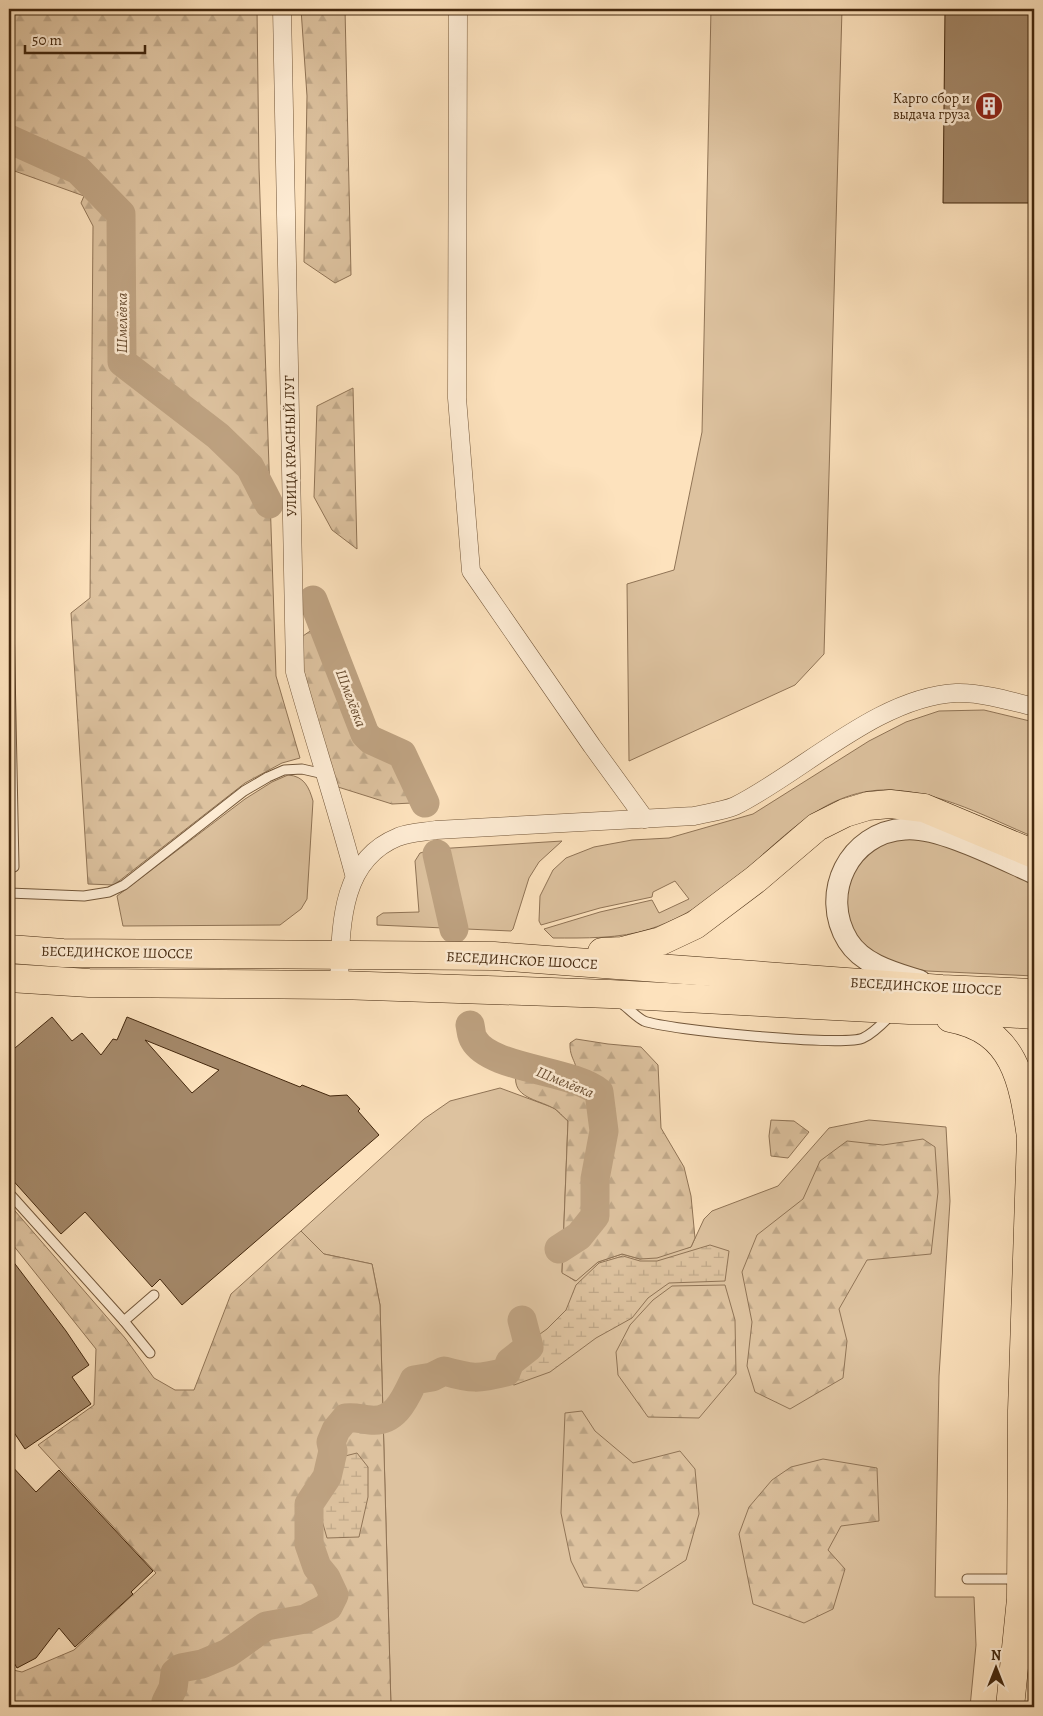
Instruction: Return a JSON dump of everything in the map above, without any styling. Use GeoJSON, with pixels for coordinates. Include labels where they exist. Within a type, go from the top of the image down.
{"type":"FeatureCollection","features":[{"type":"Feature","properties":{"kind":"main road"},"geometry":{"type":"LineString","coordinates":[[508,957],[622,951],[662,941],[695,925],[756,879],[817,827],[845,813],[868,806],[890,804],[924,808],[1034,854]]}},
{"type":"Feature","properties":{"kind":"main road","name":"БЕСЕДИНСКОЕ ШОССЕ"},"geometry":{"type":"LineString","coordinates":[[9,949],[63,953],[508,957],[942,988],[1034,992]]}},
{"type":"Feature","properties":{"kind":"main road","name":"БЕСЕДИНСКОЕ ШОССЕ"},"geometry":{"type":"LineString","coordinates":[[9,978],[89,983],[339,985],[610,994],[903,1010],[958,1010],[1034,1014]]}},
{"type":"Feature","properties":{"kind":"main road"},"geometry":{"type":"LineString","coordinates":[[903,1010],[958,1019],[984,1031],[1006,1049],[1017,1071],[1033,1129],[1028,1411],[1021,1589],[1010,1707]]}},
{"type":"Feature","properties":{"kind":"street","name":"УЛИЦА КРАСНЫЙ ЛУГ"},"geometry":{"type":"LineString","coordinates":[[282,9],[295,672],[324,774],[333,796],[354,874]]}},
{"type":"Feature","properties":{"kind":"street"},"geometry":{"type":"LineString","coordinates":[[458,9],[457,398],[471,571],[645,819]]}},
{"type":"Feature","properties":{"kind":"street"},"geometry":{"type":"LineString","coordinates":[[339,985],[341,929],[347,897],[354,874],[380,845],[400,836],[445,829],[694,816],[733,807],[773,784],[876,718],[923,699],[956,693],[999,698],[1034,707]]}},
{"type":"Feature","properties":{"kind":"street"},"geometry":{"type":"LineString","coordinates":[[942,988],[870,963],[848,942],[837,914],[838,886],[848,861],[864,843],[889,830],[923,829],[967,844],[1034,872]]}},
{"type":"Feature","properties":{"kind":"street"},"geometry":{"type":"LineString","coordinates":[[1021,1589],[1034,1654]]}},
{"type":"Feature","properties":{"kind":"lane"},"geometry":{"type":"LineString","coordinates":[[9,618],[14,867]]}},
{"type":"Feature","properties":{"kind":"lane"},"geometry":{"type":"LineString","coordinates":[[9,893],[84,896],[109,892],[124,885],[244,791],[268,777],[284,770],[302,769],[324,774]]}},
{"type":"Feature","properties":{"kind":"lane"},"geometry":{"type":"LineString","coordinates":[[9,1193],[124,1321],[150,1353]]}},
{"type":"Feature","properties":{"kind":"lane"},"geometry":{"type":"LineString","coordinates":[[124,1321],[154,1295]]}},
{"type":"Feature","properties":{"kind":"lane"},"geometry":{"type":"LineString","coordinates":[[967,1579],[1021,1589]]}},
{"type":"Feature","properties":{"kind":"green space"},"geometry":{"type":"Polygon","coordinates":[[[9,9],[257,9],[259,168],[276,676],[300,758],[282,763],[245,783],[114,885],[88,884],[71,613],[90,598],[93,226],[81,203],[84,196],[9,169],[9,9]]]}},
{"type":"Feature","properties":{"kind":"green space"},"geometry":{"type":"Polygon","coordinates":[[[301,9],[345,9],[351,275],[335,283],[304,262],[307,96],[301,9]]]}},
{"type":"Feature","properties":{"kind":"green space"},"geometry":{"type":"Polygon","coordinates":[[[711,9],[842,9],[824,654],[795,685],[629,761],[627,584],[674,570],[702,432],[711,9]]]}},
{"type":"Feature","properties":{"kind":"green space"},"geometry":{"type":"Polygon","coordinates":[[[353,388],[357,549],[332,530],[314,497],[317,406],[353,388]]]}},
{"type":"Feature","properties":{"kind":"green space"},"geometry":{"type":"Polygon","coordinates":[[[319,625],[365,741],[394,754],[412,803],[392,804],[338,787],[302,675],[300,638],[319,625]]]}},
{"type":"Feature","properties":{"kind":"green space"},"geometry":{"type":"Polygon","coordinates":[[[984,710],[1034,722],[1034,837],[947,801],[910,792],[891,790],[864,792],[839,800],[816,812],[795,827],[714,896],[667,923],[627,935],[589,938],[553,938],[544,929],[600,912],[652,900],[659,913],[689,899],[675,881],[653,892],[652,897],[600,908],[541,925],[539,921],[540,896],[553,870],[566,858],[594,847],[632,840],[669,838],[753,814],[869,741],[906,722],[939,711],[984,710]]]}},
{"type":"Feature","properties":{"kind":"green space"},"geometry":{"type":"Polygon","coordinates":[[[288,775],[294,776],[305,783],[313,801],[307,899],[301,909],[280,925],[123,926],[117,896],[245,799],[272,782],[288,775]]]}},
{"type":"Feature","properties":{"kind":"green space"},"geometry":{"type":"Polygon","coordinates":[[[913,834],[1034,879],[1034,976],[927,971],[890,964],[865,949],[851,930],[846,911],[845,888],[867,848],[913,834]]]}},
{"type":"Feature","properties":{"kind":"green space"},"geometry":{"type":"Polygon","coordinates":[[[562,841],[539,862],[529,878],[511,931],[377,925],[377,917],[383,913],[419,912],[415,861],[420,853],[436,849],[562,841]]]}},
{"type":"Feature","properties":{"kind":"green space"},"geometry":{"type":"Polygon","coordinates":[[[576,1039],[641,1047],[658,1065],[661,1128],[684,1167],[691,1196],[695,1238],[691,1247],[657,1258],[640,1259],[622,1254],[598,1262],[576,1281],[562,1273],[568,1121],[555,1109],[522,1093],[516,1082],[516,1074],[519,1072],[566,1084],[576,1068],[570,1050],[570,1043],[576,1039]]]}},
{"type":"Feature","properties":{"kind":"green space"},"geometry":{"type":"Polygon","coordinates":[[[500,1088],[554,1108],[568,1121],[562,1272],[575,1281],[598,1262],[622,1254],[640,1259],[691,1247],[704,1219],[712,1211],[778,1186],[829,1128],[869,1120],[946,1127],[950,1201],[939,1376],[935,1597],[974,1597],[976,1645],[970,1707],[391,1707],[380,1305],[372,1264],[324,1254],[301,1231],[424,1119],[450,1101],[500,1088]]]}},
{"type":"Feature","properties":{"kind":"green space"},"geometry":{"type":"Polygon","coordinates":[[[771,1120],[794,1121],[809,1132],[788,1158],[771,1156],[769,1136],[771,1120]]]}},
{"type":"Feature","properties":{"kind":"green space"},"geometry":{"type":"Polygon","coordinates":[[[923,1139],[935,1147],[938,1192],[931,1254],[867,1260],[839,1309],[847,1341],[843,1378],[790,1409],[755,1392],[747,1366],[752,1322],[742,1272],[757,1235],[803,1199],[820,1161],[847,1141],[883,1145],[923,1139]]]}},
{"type":"Feature","properties":{"kind":"green space"},"geometry":{"type":"Polygon","coordinates":[[[9,1204],[125,1338],[154,1378],[175,1390],[194,1390],[231,1294],[301,1231],[324,1254],[372,1264],[380,1305],[391,1707],[9,1707],[9,1669],[22,1672],[74,1650],[156,1573],[38,1445],[94,1405],[96,1349],[9,1240],[9,1204]]]}},
{"type":"Feature","properties":{"kind":"green space"},"geometry":{"type":"Polygon","coordinates":[[[710,1245],[729,1251],[725,1281],[669,1283],[648,1298],[632,1318],[596,1338],[550,1372],[514,1385],[502,1379],[502,1361],[547,1329],[566,1310],[576,1285],[599,1263],[623,1256],[640,1261],[657,1261],[710,1245]]]}},
{"type":"Feature","properties":{"kind":"green space"},"geometry":{"type":"Polygon","coordinates":[[[725,1285],[735,1320],[736,1374],[699,1418],[648,1417],[618,1375],[616,1352],[630,1325],[653,1300],[672,1286],[725,1285]]]}},
{"type":"Feature","properties":{"kind":"green space"},"geometry":{"type":"Polygon","coordinates":[[[582,1411],[595,1431],[633,1463],[680,1451],[695,1469],[699,1514],[686,1560],[638,1591],[584,1587],[571,1561],[561,1513],[565,1413],[582,1411]]]}},
{"type":"Feature","properties":{"kind":"green space"},"geometry":{"type":"Polygon","coordinates":[[[357,1453],[368,1467],[368,1497],[359,1537],[327,1538],[313,1489],[325,1461],[357,1453]]]}},
{"type":"Feature","properties":{"kind":"green space"},"geometry":{"type":"Polygon","coordinates":[[[823,1459],[877,1468],[879,1521],[841,1526],[828,1550],[845,1569],[833,1609],[804,1623],[753,1604],[739,1534],[749,1507],[772,1480],[791,1467],[823,1459]]]}},
{"type":"Feature","properties":{"kind":"building","name":"Карго сбор и выдача груза"},"geometry":{"type":"Polygon","coordinates":[[[945,9],[1034,9],[1034,203],[943,203],[945,9]]]}},
{"type":"Feature","properties":{"kind":"building"},"geometry":{"type":"Polygon","coordinates":[[[52,1017],[72,1041],[82,1033],[101,1055],[113,1039],[117,1040],[127,1017],[300,1087],[302,1085],[330,1096],[347,1095],[379,1135],[182,1305],[160,1279],[152,1287],[85,1212],[61,1234],[9,1176],[9,1053],[52,1017]],[[145,1040],[192,1093],[219,1070],[145,1040]]]}},
{"type":"Feature","properties":{"kind":"building"},"geometry":{"type":"Polygon","coordinates":[[[9,1256],[66,1331],[89,1365],[72,1377],[91,1404],[25,1449],[9,1425],[9,1256]]]}},
{"type":"Feature","properties":{"kind":"building"},"geometry":{"type":"Polygon","coordinates":[[[9,1463],[36,1492],[59,1470],[153,1571],[131,1592],[133,1594],[75,1647],[59,1628],[36,1658],[17,1668],[9,1654],[9,1463]]]}},
{"type":"Feature","properties":{"kind":"waterway","name":"Шмелёвка"},"geometry":{"type":"LineString","coordinates":[[9,139],[78,170],[121,214],[122,362],[218,436],[250,467],[269,504]]}},
{"type":"Feature","properties":{"kind":"waterway","name":"Шмелёвка"},"geometry":{"type":"LineString","coordinates":[[313,600],[365,734],[371,740],[402,754],[425,803]]}},
{"type":"Feature","properties":{"kind":"waterway","name":"Шмелёвка"},"geometry":{"type":"LineString","coordinates":[[437,854],[454,929]]}},
{"type":"Feature","properties":{"kind":"waterway","name":"Шмелёвка"},"geometry":{"type":"LineString","coordinates":[[470,1025],[474,1040],[483,1050],[496,1057],[570,1079],[599,1092],[604,1131],[595,1179],[595,1216],[579,1236],[559,1249]]}},
{"type":"Feature","properties":{"kind":"waterway","name":"Шмелёвка"},"geometry":{"type":"LineString","coordinates":[[170,1707],[166,1702],[173,1688],[175,1673],[181,1668],[202,1664],[228,1653],[266,1626],[305,1619],[328,1607],[334,1595],[326,1578],[317,1567],[309,1544],[309,1504],[327,1477],[333,1451],[331,1442],[336,1430],[346,1418],[370,1420],[386,1418],[393,1414],[403,1402],[414,1380],[432,1377],[444,1371],[475,1377],[506,1372],[510,1362],[529,1347],[522,1320]]}},
{"type":"Feature","properties":{"kind":"place","name":"Карго сбор и выдача груза"},"geometry":{"type":"Point","coordinates":[989,106]}}]}
